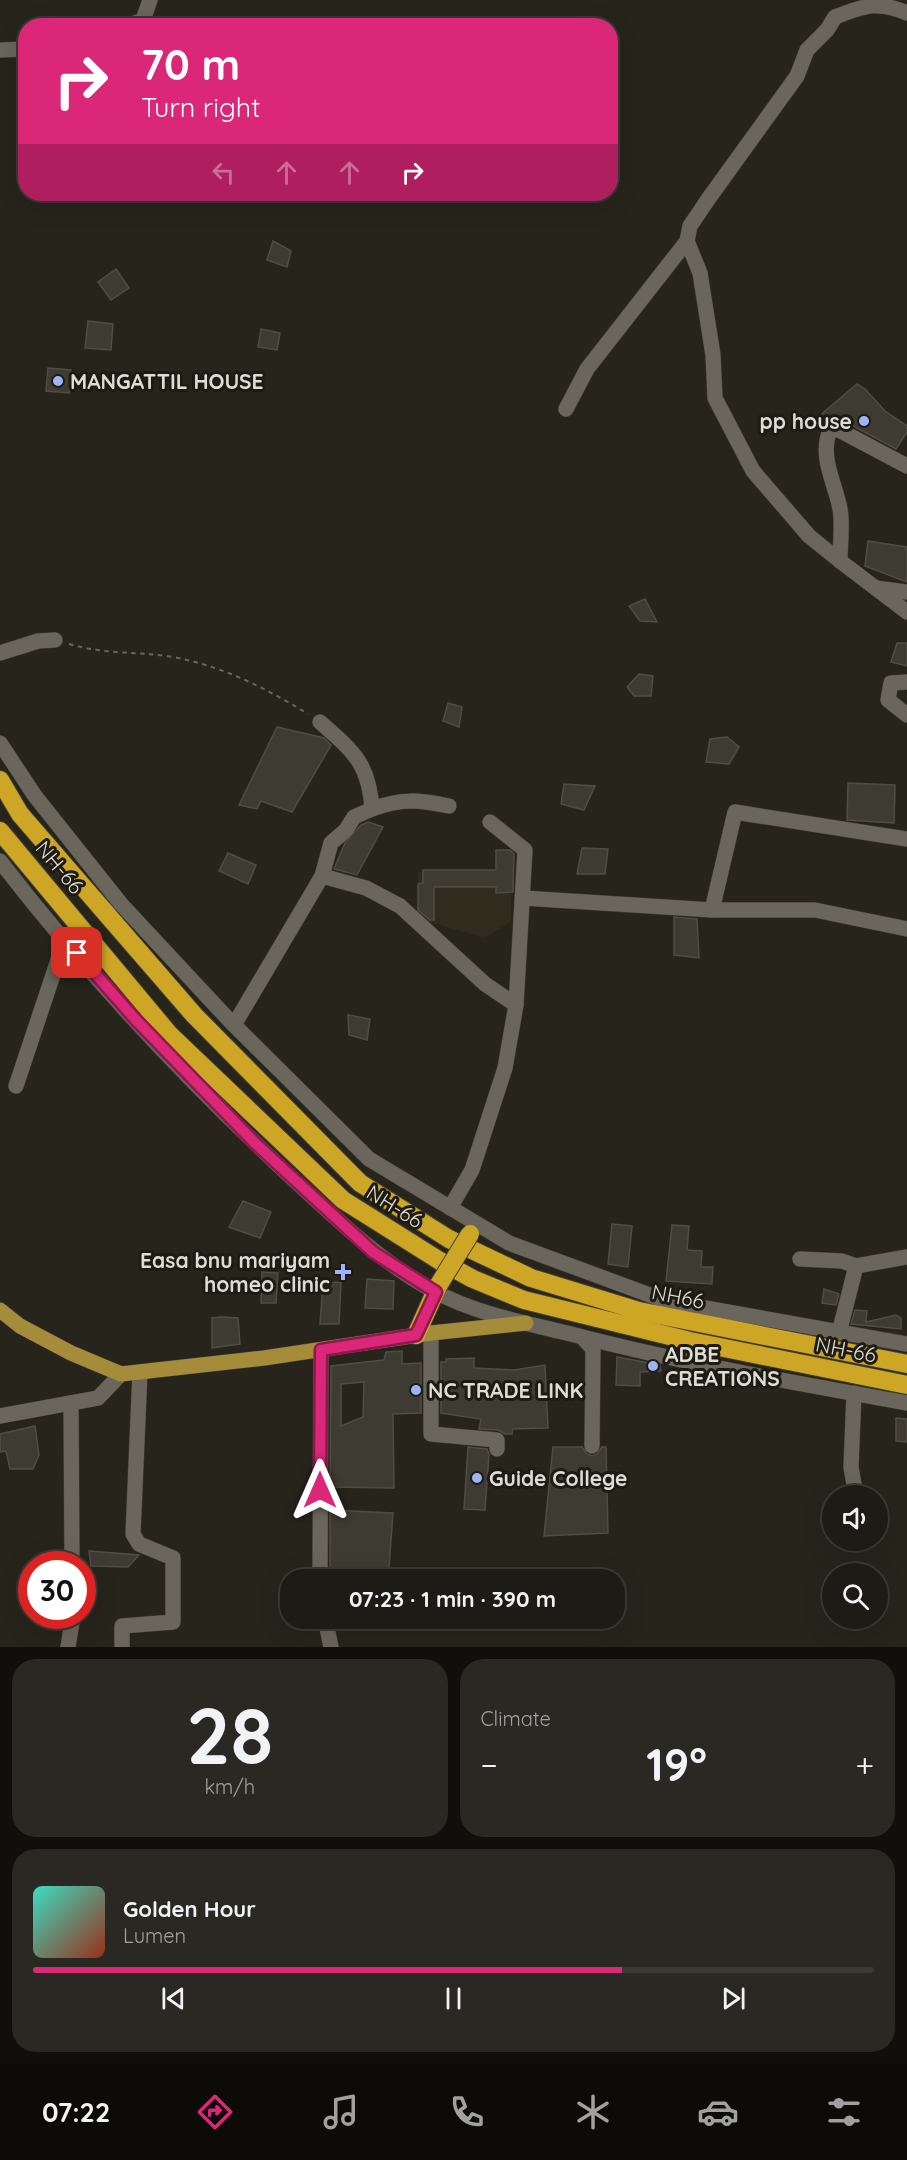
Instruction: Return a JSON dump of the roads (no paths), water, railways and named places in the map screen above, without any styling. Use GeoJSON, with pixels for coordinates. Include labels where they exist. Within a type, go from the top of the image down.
{"type":"FeatureCollection","features":[{"type":"Feature","properties":{"kind":"highway","name":"NH66"},"geometry":{"type":"LineString","coordinates":[[0,780],[20,814],[194,1015],[360,1183],[449,1239],[531,1278],[639,1311],[907,1364]]}},
{"type":"Feature","properties":{"kind":"highway","name":"NH-66"},"geometry":{"type":"LineString","coordinates":[[0,831],[169,1034],[343,1200],[440,1261],[473,1279],[524,1300],[690,1341],[907,1384]]}},
{"type":"Feature","properties":{"kind":"highway"},"geometry":{"type":"LineString","coordinates":[[423,1334],[437,1289],[473,1229]]}},
{"type":"Feature","properties":{"kind":"main road"},"geometry":{"type":"LineString","coordinates":[[0,1310],[20,1326],[71,1353],[121,1374],[321,1350],[423,1334],[526,1323]]}},
{"type":"Feature","properties":{"kind":"street"},"geometry":{"type":"LineString","coordinates":[[144,18],[150,0]]}},
{"type":"Feature","properties":{"kind":"street"},"geometry":{"type":"LineString","coordinates":[[566,409],[587,369],[687,241],[690,226],[708,198],[797,76],[807,50],[827,30],[835,17],[861,8],[888,4],[907,13]]}},
{"type":"Feature","properties":{"kind":"street"},"geometry":{"type":"LineString","coordinates":[[0,50],[18,49]]}},
{"type":"Feature","properties":{"kind":"street"},"geometry":{"type":"LineString","coordinates":[[687,241],[700,273],[713,355],[715,398],[753,471],[809,536],[907,612]]}},
{"type":"Feature","properties":{"kind":"street"},"geometry":{"type":"LineString","coordinates":[[840,561],[841,511],[826,461],[825,442],[830,430],[839,430],[907,466]]}},
{"type":"Feature","properties":{"kind":"street"},"geometry":{"type":"LineString","coordinates":[[873,587],[907,592]]}},
{"type":"Feature","properties":{"kind":"street"},"geometry":{"type":"LineString","coordinates":[[0,653],[38,641],[55,640]]}},
{"type":"Feature","properties":{"kind":"street"},"geometry":{"type":"LineString","coordinates":[[907,682],[891,683],[888,700],[907,715]]}},
{"type":"Feature","properties":{"kind":"street"},"geometry":{"type":"LineString","coordinates":[[320,722],[354,752],[371,783],[372,809]]}},
{"type":"Feature","properties":{"kind":"street","name":"NH66"},"geometry":{"type":"LineString","coordinates":[[0,743],[35,796],[121,904],[234,1025],[369,1159],[450,1208],[473,1229],[666,1301],[907,1344]]}},
{"type":"Feature","properties":{"kind":"street"},"geometry":{"type":"LineString","coordinates":[[234,1025],[322,876],[331,843],[346,830],[354,817],[394,801],[419,800],[449,806]]}},
{"type":"Feature","properties":{"kind":"street"},"geometry":{"type":"LineString","coordinates":[[712,910],[735,812],[907,839]]}},
{"type":"Feature","properties":{"kind":"street"},"geometry":{"type":"LineString","coordinates":[[450,1208],[472,1170],[505,1068],[516,1005],[525,850],[490,822]]}},
{"type":"Feature","properties":{"kind":"street"},"geometry":{"type":"LineString","coordinates":[[0,861],[62,937],[136,1020],[256,1144],[373,1252],[437,1289],[499,1316],[582,1337],[907,1403]]}},
{"type":"Feature","properties":{"kind":"street"},"geometry":{"type":"LineString","coordinates":[[322,876],[366,888],[400,906],[485,984],[516,1005]]}},
{"type":"Feature","properties":{"kind":"street"},"geometry":{"type":"LineString","coordinates":[[523,898],[712,910],[815,910],[907,929]]}},
{"type":"Feature","properties":{"kind":"street"},"geometry":{"type":"LineString","coordinates":[[16,1086],[58,960],[62,937]]}},
{"type":"Feature","properties":{"kind":"street"},"geometry":{"type":"LineString","coordinates":[[800,1259],[842,1261],[856,1266],[907,1257]]}},
{"type":"Feature","properties":{"kind":"street"},"geometry":{"type":"LineString","coordinates":[[839,1333],[856,1266]]}},
{"type":"Feature","properties":{"kind":"street"},"geometry":{"type":"LineString","coordinates":[[423,1334],[431,1434],[497,1440],[496,1449]]}},
{"type":"Feature","properties":{"kind":"street"},"geometry":{"type":"LineString","coordinates":[[582,1337],[593,1349],[592,1446]]}},
{"type":"Feature","properties":{"kind":"street"},"geometry":{"type":"LineString","coordinates":[[320,1569],[321,1350]]}},
{"type":"Feature","properties":{"kind":"street"},"geometry":{"type":"LineString","coordinates":[[122,1647],[122,1626],[173,1622],[173,1558],[139,1544],[133,1534],[140,1372]]}},
{"type":"Feature","properties":{"kind":"street"},"geometry":{"type":"LineString","coordinates":[[0,1416],[98,1398],[121,1374]]}},
{"type":"Feature","properties":{"kind":"street"},"geometry":{"type":"LineString","coordinates":[[854,1394],[851,1467],[854,1485]]}},
{"type":"Feature","properties":{"kind":"street"},"geometry":{"type":"LineString","coordinates":[[71,1403],[72,1551]]}},
{"type":"Feature","properties":{"kind":"street"},"geometry":{"type":"LineString","coordinates":[[69,1647],[71,1629]]}},
{"type":"Feature","properties":{"kind":"street"},"geometry":{"type":"LineString","coordinates":[[327,1629],[331,1647]]}},
{"type":"Feature","properties":{"kind":"place","name":"MANGATTIL HOUSE"},"geometry":{"type":"Point","coordinates":[58,381]}},
{"type":"Feature","properties":{"kind":"place","name":"pp house"},"geometry":{"type":"Point","coordinates":[864,421]}},
{"type":"Feature","properties":{"kind":"place","name":"Easa bnu mariyam homeo clinic"},"geometry":{"type":"Point","coordinates":[343,1272]}},
{"type":"Feature","properties":{"kind":"place","name":"ADBE CREATIONS"},"geometry":{"type":"Point","coordinates":[653,1366]}},
{"type":"Feature","properties":{"kind":"place","name":"NC TRADE LINK"},"geometry":{"type":"Point","coordinates":[416,1390]}},
{"type":"Feature","properties":{"kind":"place","name":"Guide College"},"geometry":{"type":"Point","coordinates":[477,1478]}}]}
